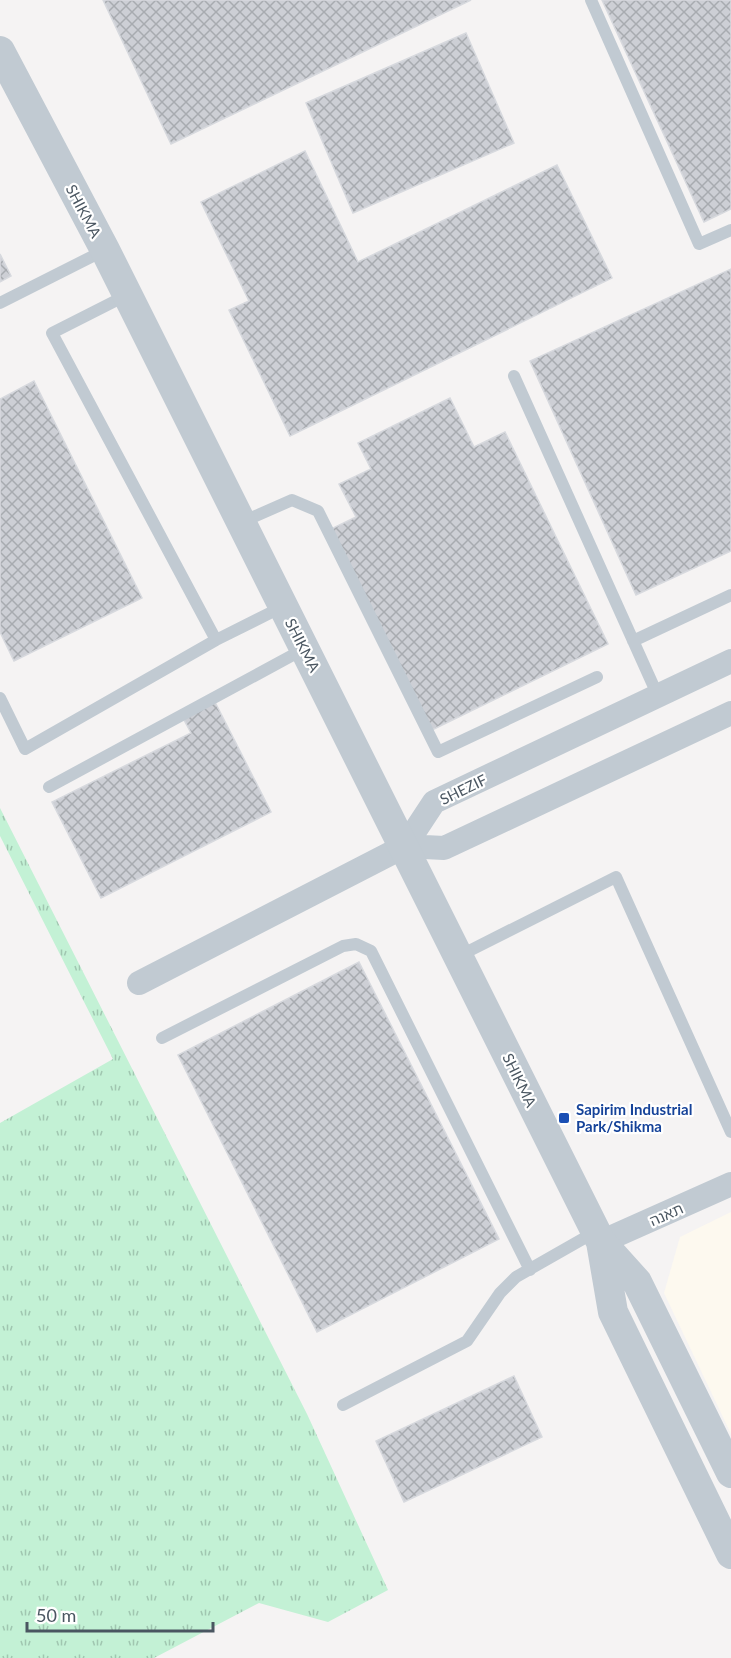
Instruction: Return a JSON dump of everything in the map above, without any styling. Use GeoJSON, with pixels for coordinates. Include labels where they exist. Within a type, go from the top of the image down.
{"type":"FeatureCollection","features":[{"type":"Feature","properties":{"kind":"street","name":"SHIKMA"},"geometry":{"type":"LineString","coordinates":[[0,51],[105,250],[405,846],[598,1237],[637,1282],[731,1473]]}},
{"type":"Feature","properties":{"kind":"street","name":"SHEZIF"},"geometry":{"type":"LineString","coordinates":[[405,846],[434,802],[731,661]]}},
{"type":"Feature","properties":{"kind":"street"},"geometry":{"type":"LineString","coordinates":[[139,983],[405,846],[444,848],[731,713]]}},
{"type":"Feature","properties":{"kind":"street","name":"תאנה"},"geometry":{"type":"LineString","coordinates":[[598,1237],[731,1184]]}},
{"type":"Feature","properties":{"kind":"street","name":"SHIKMA"},"geometry":{"type":"LineString","coordinates":[[598,1237],[613,1312],[731,1554]]}},
{"type":"Feature","properties":{"kind":"lane"},"geometry":{"type":"LineString","coordinates":[[591,0],[699,244],[731,230]]}},
{"type":"Feature","properties":{"kind":"lane"},"geometry":{"type":"LineString","coordinates":[[0,303],[105,250]]}},
{"type":"Feature","properties":{"kind":"lane"},"geometry":{"type":"LineString","coordinates":[[127,295],[52,333],[216,640]]}},
{"type":"Feature","properties":{"kind":"lane"},"geometry":{"type":"LineString","coordinates":[[514,376],[658,696]]}},
{"type":"Feature","properties":{"kind":"lane"},"geometry":{"type":"LineString","coordinates":[[242,522],[292,500],[318,511],[438,752],[597,677]]}},
{"type":"Feature","properties":{"kind":"lane"},"geometry":{"type":"LineString","coordinates":[[633,641],[731,595]]}},
{"type":"Feature","properties":{"kind":"lane"},"geometry":{"type":"LineString","coordinates":[[0,698],[25,748],[216,640],[284,606]]}},
{"type":"Feature","properties":{"kind":"lane"},"geometry":{"type":"LineString","coordinates":[[49,787],[305,649]]}},
{"type":"Feature","properties":{"kind":"lane"},"geometry":{"type":"LineString","coordinates":[[459,956],[616,877],[731,1132]]}},
{"type":"Feature","properties":{"kind":"lane"},"geometry":{"type":"LineString","coordinates":[[162,1038],[343,946],[357,944],[371,951],[530,1270]]}},
{"type":"Feature","properties":{"kind":"lane"},"geometry":{"type":"LineString","coordinates":[[343,1405],[467,1341],[501,1293],[516,1277],[598,1237]]}},
{"type":"Feature","properties":{"kind":"shaded area"},"geometry":{"type":"Polygon","coordinates":[[[731,1212],[731,1434],[664,1293],[680,1237],[731,1212]]]}},
{"type":"Feature","properties":{"kind":"green space"},"geometry":{"type":"Polygon","coordinates":[[[0,808],[307,1414],[388,1590],[328,1622],[259,1603],[154,1658],[0,1658],[0,1123],[113,1059],[0,836],[0,808]]]}},
{"type":"Feature","properties":{"kind":"building"},"geometry":{"type":"Polygon","coordinates":[[[103,0],[471,0],[171,144],[103,0]]]}},
{"type":"Feature","properties":{"kind":"building"},"geometry":{"type":"Polygon","coordinates":[[[602,0],[731,0],[731,209],[704,222],[602,0]]]}},
{"type":"Feature","properties":{"kind":"building"},"geometry":{"type":"Polygon","coordinates":[[[466,33],[514,143],[353,213],[306,103],[466,33]]]}},
{"type":"Feature","properties":{"kind":"building"},"geometry":{"type":"Polygon","coordinates":[[[305,151],[358,262],[557,165],[612,278],[290,436],[229,310],[249,301],[201,202],[305,151]]]}},
{"type":"Feature","properties":{"kind":"building"},"geometry":{"type":"Polygon","coordinates":[[[0,254],[11,276],[0,282],[0,254]]]}},
{"type":"Feature","properties":{"kind":"building"},"geometry":{"type":"Polygon","coordinates":[[[731,269],[731,551],[636,595],[530,361],[731,269]]]}},
{"type":"Feature","properties":{"kind":"building"},"geometry":{"type":"Polygon","coordinates":[[[34,381],[142,598],[14,661],[0,632],[0,399],[34,381]]]}},
{"type":"Feature","properties":{"kind":"building"},"geometry":{"type":"Polygon","coordinates":[[[450,398],[474,447],[505,432],[608,644],[430,731],[331,529],[356,517],[339,484],[371,469],[358,443],[450,398]]]}},
{"type":"Feature","properties":{"kind":"building"},"geometry":{"type":"Polygon","coordinates":[[[215,702],[271,812],[101,898],[52,802],[191,733],[183,718],[215,702]]]}},
{"type":"Feature","properties":{"kind":"building"},"geometry":{"type":"Polygon","coordinates":[[[359,962],[499,1239],[317,1332],[178,1055],[359,962]]]}},
{"type":"Feature","properties":{"kind":"building"},"geometry":{"type":"Polygon","coordinates":[[[514,1376],[542,1437],[404,1502],[376,1441],[514,1376]]]}},
{"type":"Feature","properties":{"kind":"place","name":"Sapirim Industrial Park/Shikma"},"geometry":{"type":"Point","coordinates":[564,1118]}}]}
